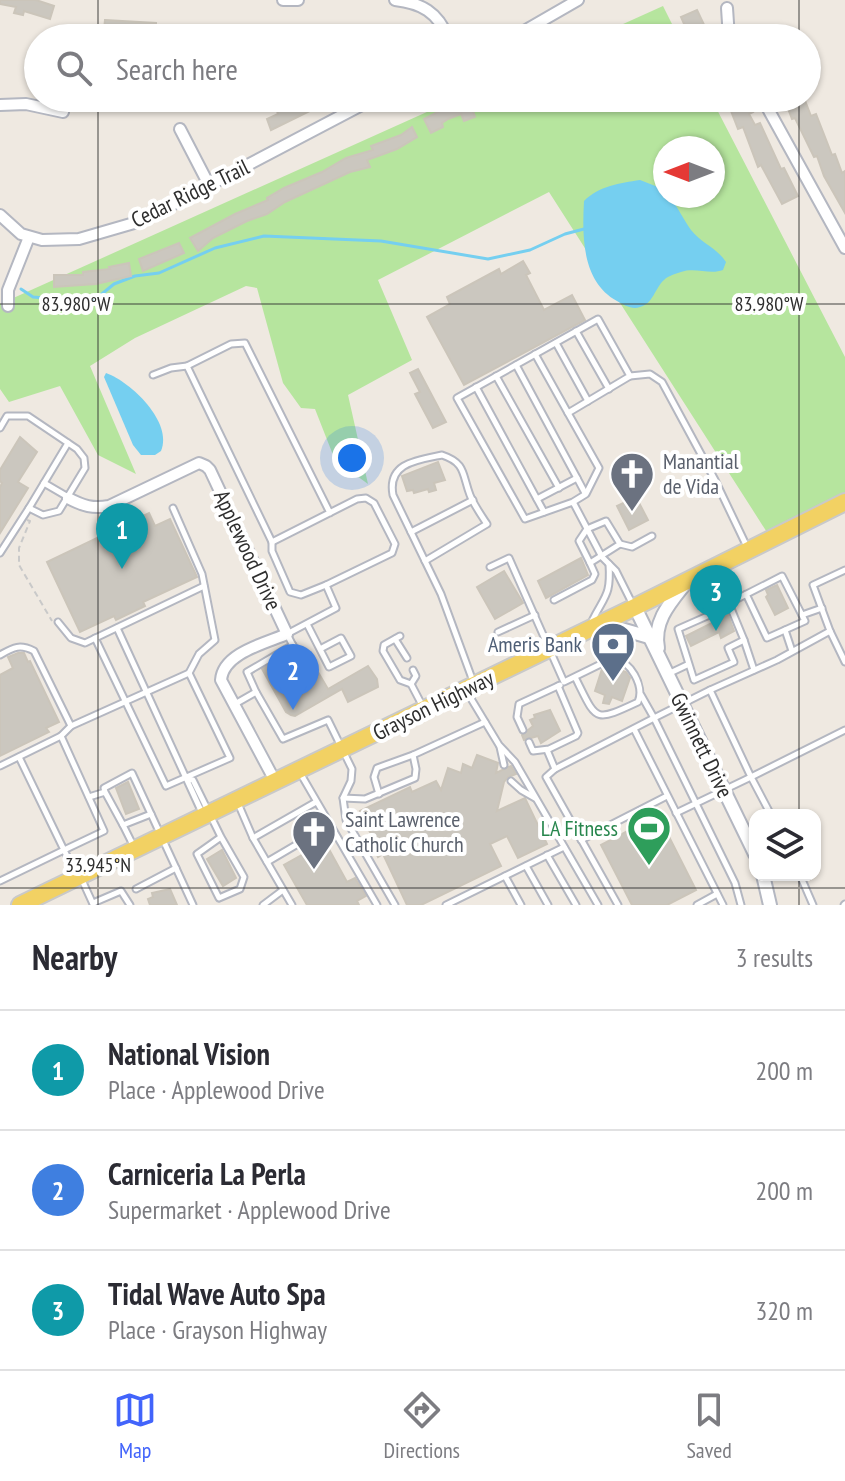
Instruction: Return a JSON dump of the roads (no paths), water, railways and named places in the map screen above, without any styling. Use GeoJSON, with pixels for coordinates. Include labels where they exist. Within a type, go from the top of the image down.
{"type":"FeatureCollection","features":[{"type":"Feature","properties":{"kind":"main road","name":"Grayson Highway"},"geometry":{"type":"LineString","coordinates":[[32,903],[78,876],[845,502]]}},
{"type":"Feature","properties":{"kind":"street"},"geometry":{"type":"LineString","coordinates":[[283,0],[298,0]]}},
{"type":"Feature","properties":{"kind":"street"},"geometry":{"type":"LineString","coordinates":[[395,0],[425,7],[440,24]]}},
{"type":"Feature","properties":{"kind":"street"},"geometry":{"type":"LineString","coordinates":[[533,24],[561,5],[578,0]]}},
{"type":"Feature","properties":{"kind":"street"},"geometry":{"type":"LineString","coordinates":[[727,8],[728,24]]}},
{"type":"Feature","properties":{"kind":"street"},"geometry":{"type":"LineString","coordinates":[[0,105],[24,104]]}},
{"type":"Feature","properties":{"kind":"street","name":"Cedar Ridge Trail"},"geometry":{"type":"LineString","coordinates":[[29,237],[67,239],[141,221],[348,112]]}},
{"type":"Feature","properties":{"kind":"street"},"geometry":{"type":"LineString","coordinates":[[770,112],[845,248]]}},
{"type":"Feature","properties":{"kind":"street"},"geometry":{"type":"LineString","coordinates":[[180,129],[209,185]]}},
{"type":"Feature","properties":{"kind":"street"},"geometry":{"type":"LineString","coordinates":[[0,215],[21,234],[29,237],[8,290],[8,306]]}},
{"type":"Feature","properties":{"kind":"street","name":"Applewood Drive"},"geometry":{"type":"LineString","coordinates":[[68,498],[90,507],[109,506],[199,463],[206,466],[287,634],[231,660],[221,680],[275,781]]}},
{"type":"Feature","properties":{"kind":"street"},"geometry":{"type":"LineString","coordinates":[[660,660],[655,635],[658,623],[686,582]]}},
{"type":"Feature","properties":{"kind":"street","name":"Gwinnett Drive"},"geometry":{"type":"LineString","coordinates":[[635,607],[749,842]]}},
{"type":"Feature","properties":{"kind":"street"},"geometry":{"type":"LineString","coordinates":[[588,629],[621,629],[649,637]]}},
{"type":"Feature","properties":{"kind":"street"},"geometry":{"type":"LineString","coordinates":[[764,881],[770,905]]}},
{"type":"Feature","properties":{"kind":"lane"},"geometry":{"type":"LineString","coordinates":[[535,354],[599,468],[586,494],[573,502],[525,519],[457,398],[556,342],[598,319],[630,376]]}},
{"type":"Feature","properties":{"kind":"lane"},"geometry":{"type":"LineString","coordinates":[[576,331],[609,389]]}},
{"type":"Feature","properties":{"kind":"lane"},"geometry":{"type":"LineString","coordinates":[[556,342],[588,401]]}},
{"type":"Feature","properties":{"kind":"lane"},"geometry":{"type":"LineString","coordinates":[[153,375],[187,366],[231,344],[245,343],[330,513]]}},
{"type":"Feature","properties":{"kind":"lane"},"geometry":{"type":"LineString","coordinates":[[516,365],[586,494]]}},
{"type":"Feature","properties":{"kind":"lane"},"geometry":{"type":"LineString","coordinates":[[187,366],[272,542],[272,551],[290,592],[301,595],[326,585],[395,549],[374,503],[366,498],[357,499],[272,542]]}},
{"type":"Feature","properties":{"kind":"lane"},"geometry":{"type":"LineString","coordinates":[[568,413],[630,376],[650,374],[662,382],[715,480],[748,550]]}},
{"type":"Feature","properties":{"kind":"lane"},"geometry":{"type":"LineString","coordinates":[[496,376],[559,488]]}},
{"type":"Feature","properties":{"kind":"lane"},"geometry":{"type":"LineString","coordinates":[[476,387],[544,512]]}},
{"type":"Feature","properties":{"kind":"lane"},"geometry":{"type":"LineString","coordinates":[[0,413],[28,416],[84,458],[85,468],[59,511],[43,515],[29,508]]}},
{"type":"Feature","properties":{"kind":"lane"},"geometry":{"type":"LineString","coordinates":[[0,428],[7,416]]}},
{"type":"Feature","properties":{"kind":"lane"},"geometry":{"type":"LineString","coordinates":[[0,553],[68,443]]}},
{"type":"Feature","properties":{"kind":"lane"},"geometry":{"type":"LineString","coordinates":[[425,561],[487,524],[473,500],[460,466],[454,459],[442,455],[403,466],[394,475],[391,484],[393,495],[411,532],[425,561],[441,594],[470,687],[485,722],[499,745],[515,762],[598,905]]}},
{"type":"Feature","properties":{"kind":"lane"},"geometry":{"type":"LineString","coordinates":[[537,499],[577,478]]}},
{"type":"Feature","properties":{"kind":"lane"},"geometry":{"type":"LineString","coordinates":[[44,483],[68,498]]}},
{"type":"Feature","properties":{"kind":"lane"},"geometry":{"type":"LineString","coordinates":[[411,532],[473,500]]}},
{"type":"Feature","properties":{"kind":"lane"},"geometry":{"type":"LineString","coordinates":[[573,502],[602,557],[616,571],[635,607]]}},
{"type":"Feature","properties":{"kind":"lane"},"geometry":{"type":"LineString","coordinates":[[0,766],[61,736],[71,726],[189,673],[199,654],[215,640],[202,574],[173,508]]}},
{"type":"Feature","properties":{"kind":"lane"},"geometry":{"type":"LineString","coordinates":[[554,600],[592,580],[595,574],[579,541],[587,529],[609,522],[620,544],[632,547],[652,536]]}},
{"type":"Feature","properties":{"kind":"lane"},"geometry":{"type":"LineString","coordinates":[[590,563],[620,544]]}},
{"type":"Feature","properties":{"kind":"lane"},"geometry":{"type":"LineString","coordinates":[[490,567],[509,558],[535,615],[578,733],[547,750],[533,751],[529,742]]}},
{"type":"Feature","properties":{"kind":"lane"},"geometry":{"type":"LineString","coordinates":[[588,629],[610,587],[609,563]]}},
{"type":"Feature","properties":{"kind":"lane"},"geometry":{"type":"LineString","coordinates":[[713,569],[730,604],[754,670]]}},
{"type":"Feature","properties":{"kind":"lane"},"geometry":{"type":"LineString","coordinates":[[845,570],[813,585],[845,662]]}},
{"type":"Feature","properties":{"kind":"lane"},"geometry":{"type":"LineString","coordinates":[[744,640],[728,648],[734,662],[694,680],[678,629],[730,604],[746,594],[782,576],[805,621],[767,638],[746,594]]}},
{"type":"Feature","properties":{"kind":"lane"},"geometry":{"type":"LineString","coordinates":[[306,671],[287,634],[336,608],[326,585]]}},
{"type":"Feature","properties":{"kind":"lane"},"geometry":{"type":"LineString","coordinates":[[57,626],[71,638],[85,643],[204,586]]}},
{"type":"Feature","properties":{"kind":"lane"},"geometry":{"type":"LineString","coordinates":[[802,615],[822,608]]}},
{"type":"Feature","properties":{"kind":"lane"},"geometry":{"type":"LineString","coordinates":[[498,632],[535,615]]}},
{"type":"Feature","properties":{"kind":"lane"},"geometry":{"type":"LineString","coordinates":[[307,624],[329,667],[351,656],[341,638],[320,649]]}},
{"type":"Feature","properties":{"kind":"lane"},"geometry":{"type":"LineString","coordinates":[[117,628],[188,778],[193,780],[206,815],[221,837],[244,877],[240,889],[221,898],[197,855],[221,837]]}},
{"type":"Feature","properties":{"kind":"lane"},"geometry":{"type":"LineString","coordinates":[[785,630],[792,651]]}},
{"type":"Feature","properties":{"kind":"lane"},"geometry":{"type":"LineString","coordinates":[[618,905],[546,777],[555,769],[654,718],[830,631]]}},
{"type":"Feature","properties":{"kind":"lane"},"geometry":{"type":"LineString","coordinates":[[407,658],[398,637],[384,645],[383,651],[400,680],[411,684],[424,709]]}},
{"type":"Feature","properties":{"kind":"lane"},"geometry":{"type":"LineString","coordinates":[[95,638],[166,786],[230,758],[189,673]]}},
{"type":"Feature","properties":{"kind":"lane"},"geometry":{"type":"LineString","coordinates":[[293,645],[247,672],[283,739],[328,720],[343,748],[352,775],[343,798],[346,820],[395,905]]}},
{"type":"Feature","properties":{"kind":"lane"},"geometry":{"type":"LineString","coordinates":[[0,655],[14,647],[23,646],[34,651],[71,726]]}},
{"type":"Feature","properties":{"kind":"lane"},"geometry":{"type":"LineString","coordinates":[[523,730],[517,717],[519,704],[613,658],[626,663],[735,883],[741,905]]}},
{"type":"Feature","properties":{"kind":"lane"},"geometry":{"type":"LineString","coordinates":[[667,674],[689,664]]}},
{"type":"Feature","properties":{"kind":"lane"},"geometry":{"type":"LineString","coordinates":[[411,684],[416,676],[413,670]]}},
{"type":"Feature","properties":{"kind":"lane"},"geometry":{"type":"LineString","coordinates":[[575,677],[591,709],[598,715],[607,717],[638,702],[641,695]]}},
{"type":"Feature","properties":{"kind":"lane"},"geometry":{"type":"LineString","coordinates":[[710,690],[768,809]]}},
{"type":"Feature","properties":{"kind":"lane"},"geometry":{"type":"LineString","coordinates":[[234,705],[256,692]]}},
{"type":"Feature","properties":{"kind":"lane"},"geometry":{"type":"LineString","coordinates":[[379,794],[374,777],[377,768],[485,722]]}},
{"type":"Feature","properties":{"kind":"lane"},"geometry":{"type":"LineString","coordinates":[[634,729],[723,905]]}},
{"type":"Feature","properties":{"kind":"lane"},"geometry":{"type":"LineString","coordinates":[[676,813],[845,730]]}},
{"type":"Feature","properties":{"kind":"lane"},"geometry":{"type":"LineString","coordinates":[[0,881],[104,831],[61,736]]}},
{"type":"Feature","properties":{"kind":"lane"},"geometry":{"type":"LineString","coordinates":[[499,745],[504,765]]}},
{"type":"Feature","properties":{"kind":"lane"},"geometry":{"type":"LineString","coordinates":[[547,750],[555,769]]}},
{"type":"Feature","properties":{"kind":"lane"},"geometry":{"type":"LineString","coordinates":[[343,798],[365,799],[415,778],[413,755]]}},
{"type":"Feature","properties":{"kind":"lane"},"geometry":{"type":"LineString","coordinates":[[19,757],[93,904],[121,891],[130,905]]}},
{"type":"Feature","properties":{"kind":"lane"},"geometry":{"type":"LineString","coordinates":[[299,770],[377,905]]}},
{"type":"Feature","properties":{"kind":"lane"},"geometry":{"type":"LineString","coordinates":[[135,849],[104,788],[132,773],[193,905]]}},
{"type":"Feature","properties":{"kind":"lane"},"geometry":{"type":"LineString","coordinates":[[511,781],[536,798]]}},
{"type":"Feature","properties":{"kind":"lane"},"geometry":{"type":"LineString","coordinates":[[89,797],[105,792]]}},
{"type":"Feature","properties":{"kind":"lane"},"geometry":{"type":"LineString","coordinates":[[581,840],[667,796]]}},
{"type":"Feature","properties":{"kind":"lane"},"geometry":{"type":"LineString","coordinates":[[237,800],[253,838],[292,905]]}},
{"type":"Feature","properties":{"kind":"lane"},"geometry":{"type":"LineString","coordinates":[[253,838],[316,802]]}},
{"type":"Feature","properties":{"kind":"lane"},"geometry":{"type":"LineString","coordinates":[[123,825],[151,814]]}},
{"type":"Feature","properties":{"kind":"lane"},"geometry":{"type":"LineString","coordinates":[[267,862],[330,825]]}},
{"type":"Feature","properties":{"kind":"lane"},"geometry":{"type":"LineString","coordinates":[[446,905],[564,847]]}},
{"type":"Feature","properties":{"kind":"lane"},"geometry":{"type":"LineString","coordinates":[[547,855],[576,905]]}},
{"type":"Feature","properties":{"kind":"lane"},"geometry":{"type":"LineString","coordinates":[[526,866],[548,905]]}},
{"type":"Feature","properties":{"kind":"lane"},"geometry":{"type":"LineString","coordinates":[[136,889],[176,868]]}},
{"type":"Feature","properties":{"kind":"lane"},"geometry":{"type":"LineString","coordinates":[[505,876],[521,905]]}},
{"type":"Feature","properties":{"kind":"lane"},"geometry":{"type":"LineString","coordinates":[[803,881],[813,905]]}},
{"type":"Feature","properties":{"kind":"lane"},"geometry":{"type":"LineString","coordinates":[[263,905],[283,890]]}},
{"type":"Feature","properties":{"kind":"lane"},"geometry":{"type":"LineString","coordinates":[[697,905],[717,894]]}},
{"type":"Feature","properties":{"kind":"water"},"geometry":{"type":"Polygon","coordinates":[[[640,180],[653,185],[653,208],[677,208],[699,239],[726,262],[723,270],[686,271],[670,276],[661,283],[648,303],[640,307],[628,307],[605,293],[591,271],[587,257],[583,229],[584,201],[617,184],[640,180]]]}},
{"type":"Feature","properties":{"kind":"water"},"geometry":{"type":"Polygon","coordinates":[[[106,373],[138,394],[155,416],[163,440],[161,451],[155,455],[141,455],[133,445],[104,377],[106,373]]]}},
{"type":"Feature","properties":{"kind":"waterway"},"geometry":{"type":"LineString","coordinates":[[21,289],[33,297],[92,302],[114,284],[135,276],[159,273],[215,248],[264,236],[381,241],[488,259],[530,250],[584,229]]}},
{"type":"Feature","properties":{"kind":"place","name":"Manantial de Vida"},"geometry":{"type":"Point","coordinates":[632,513]}},
{"type":"Feature","properties":{"kind":"place","name":"National Vision"},"geometry":{"type":"Point","coordinates":[122,569]}},
{"type":"Feature","properties":{"kind":"place","name":"Tidal Wave Auto Spa"},"geometry":{"type":"Point","coordinates":[716,631]}},
{"type":"Feature","properties":{"kind":"place","name":"Ameris Bank"},"geometry":{"type":"Point","coordinates":[613,683]}},
{"type":"Feature","properties":{"kind":"place","name":"Carniceria La Perla"},"geometry":{"type":"Point","coordinates":[293,710]}},
{"type":"Feature","properties":{"kind":"place","name":"LA Fitness"},"geometry":{"type":"Point","coordinates":[649,867]}},
{"type":"Feature","properties":{"kind":"place","name":"Saint Lawrence Catholic Church"},"geometry":{"type":"Point","coordinates":[314,871]}}]}
